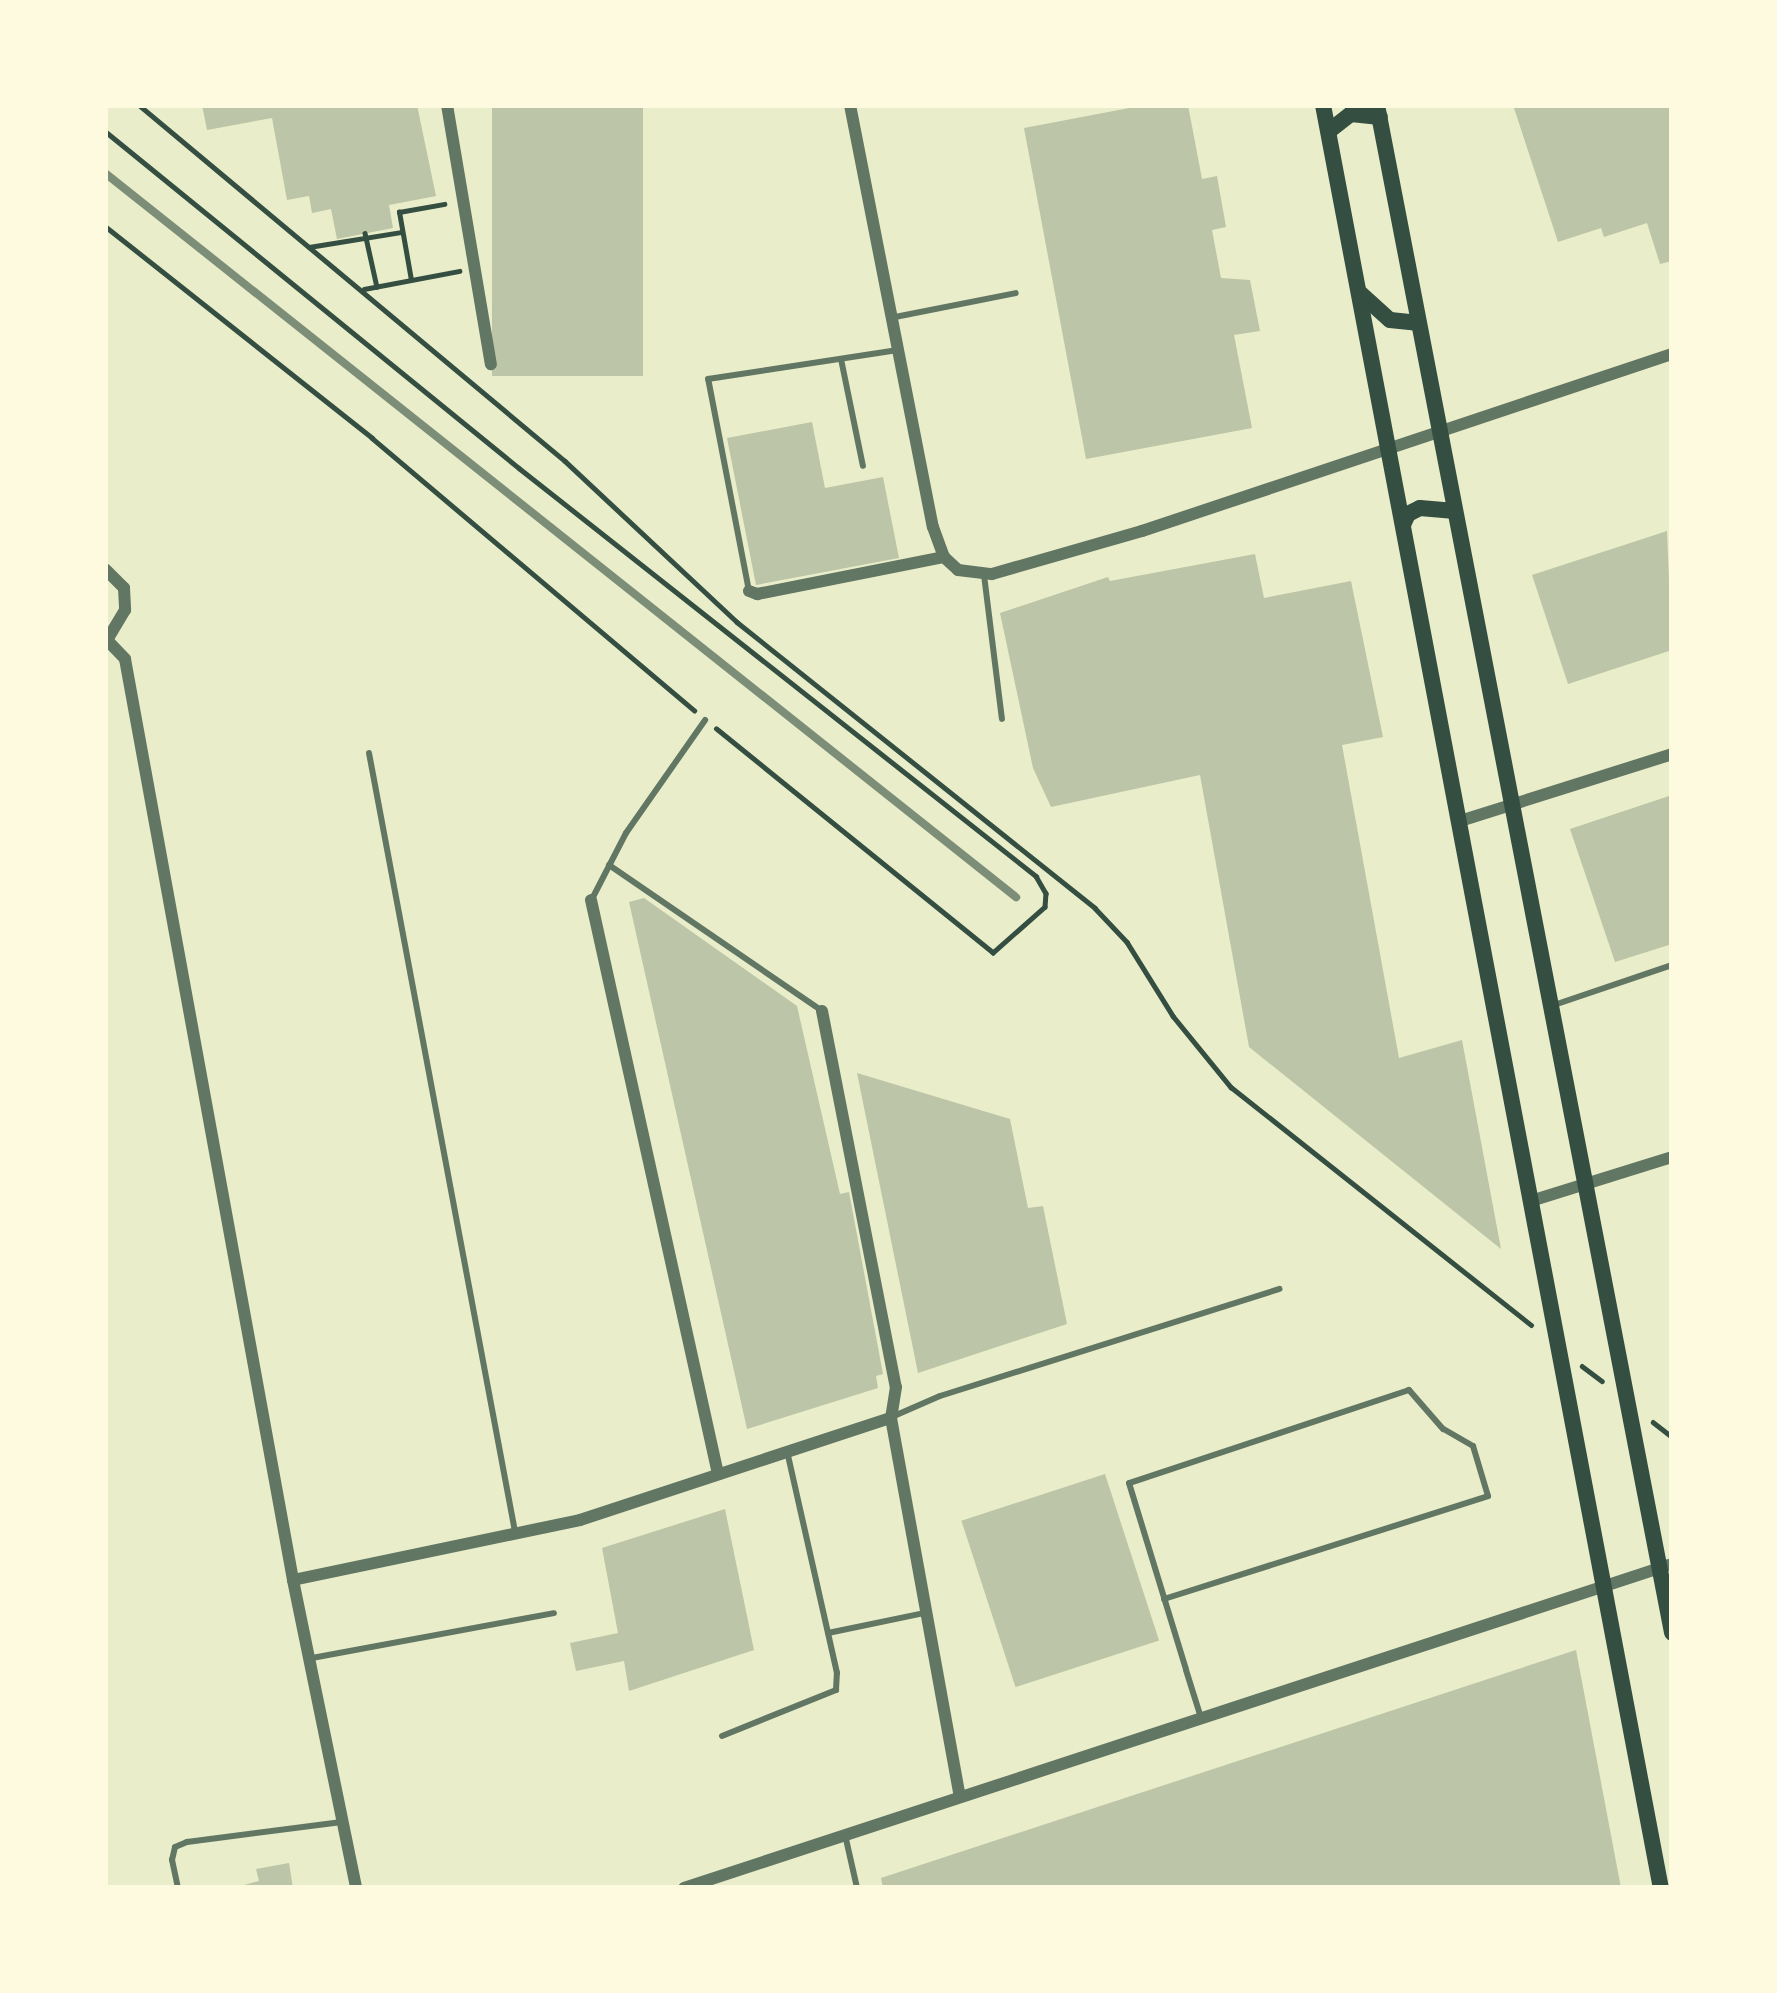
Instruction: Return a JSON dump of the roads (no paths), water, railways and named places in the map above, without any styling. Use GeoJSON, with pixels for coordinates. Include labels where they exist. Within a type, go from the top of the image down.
{"type":"FeatureCollection","features":[{"type":"Feature","properties":{"kind":"main road"},"geometry":{"type":"LineString","coordinates":[[1324,105],[1661,1888]]}},
{"type":"Feature","properties":{"kind":"main road"},"geometry":{"type":"LineString","coordinates":[[1328,131],[1351,114],[1379,111],[1451,511],[1651,1525],[1666,1566],[1672,1634]]}},
{"type":"Feature","properties":{"kind":"main road"},"geometry":{"type":"LineString","coordinates":[[1357,288],[1377,313],[1417,323]]}},
{"type":"Feature","properties":{"kind":"main road"},"geometry":{"type":"LineString","coordinates":[[1403,526],[1408,514],[1420,508],[1451,511]]}},
{"type":"Feature","properties":{"kind":"street"},"geometry":{"type":"LineString","coordinates":[[447,105],[491,364]]}},
{"type":"Feature","properties":{"kind":"street"},"geometry":{"type":"LineString","coordinates":[[850,105],[933,526],[944,557],[958,569],[984,575],[1117,539],[1672,354]]}},
{"type":"Feature","properties":{"kind":"street"},"geometry":{"type":"LineString","coordinates":[[749,591],[757,595],[944,557]]}},
{"type":"Feature","properties":{"kind":"street"},"geometry":{"type":"LineString","coordinates":[[105,568],[124,588],[125,610],[107,638],[125,659],[293,1580],[356,1888]]}},
{"type":"Feature","properties":{"kind":"street"},"geometry":{"type":"LineString","coordinates":[[1460,821],[1672,754]]}},
{"type":"Feature","properties":{"kind":"street"},"geometry":{"type":"LineString","coordinates":[[591,901],[718,1474]]}},
{"type":"Feature","properties":{"kind":"street"},"geometry":{"type":"LineString","coordinates":[[822,1011],[896,1387],[891,1418],[960,1797]]}},
{"type":"Feature","properties":{"kind":"street"},"geometry":{"type":"LineString","coordinates":[[1534,1200],[1672,1157]]}},
{"type":"Feature","properties":{"kind":"street"},"geometry":{"type":"LineString","coordinates":[[293,1580],[516,1535],[891,1418]]}},
{"type":"Feature","properties":{"kind":"street"},"geometry":{"type":"LineString","coordinates":[[684,1888],[1666,1566]]}},
{"type":"Feature","properties":{"kind":"lane"},"geometry":{"type":"LineString","coordinates":[[892,318],[1016,293]]}},
{"type":"Feature","properties":{"kind":"lane"},"geometry":{"type":"LineString","coordinates":[[749,591],[708,379],[898,350]]}},
{"type":"Feature","properties":{"kind":"lane"},"geometry":{"type":"LineString","coordinates":[[841,358],[862,466]]}},
{"type":"Feature","properties":{"kind":"lane"},"geometry":{"type":"LineString","coordinates":[[984,575],[1002,719]]}},
{"type":"Feature","properties":{"kind":"lane"},"geometry":{"type":"LineString","coordinates":[[591,901],[652,792],[705,720]]}},
{"type":"Feature","properties":{"kind":"lane"},"geometry":{"type":"LineString","coordinates":[[369,754],[516,1535]]}},
{"type":"Feature","properties":{"kind":"lane"},"geometry":{"type":"LineString","coordinates":[[609,865],[822,1011]]}},
{"type":"Feature","properties":{"kind":"lane"},"geometry":{"type":"LineString","coordinates":[[1551,1006],[1672,965]]}},
{"type":"Feature","properties":{"kind":"lane"},"geometry":{"type":"LineString","coordinates":[[891,1418],[940,1396],[1280,1289]]}},
{"type":"Feature","properties":{"kind":"lane"},"geometry":{"type":"LineString","coordinates":[[1164,1599],[1488,1496],[1473,1446],[1443,1430],[1409,1390],[1129,1483],[1164,1599],[1201,1718]]}},
{"type":"Feature","properties":{"kind":"lane"},"geometry":{"type":"LineString","coordinates":[[722,1736],[831,1695],[837,1673],[788,1451]]}},
{"type":"Feature","properties":{"kind":"lane"},"geometry":{"type":"LineString","coordinates":[[828,1633],[927,1612]]}},
{"type":"Feature","properties":{"kind":"lane"},"geometry":{"type":"LineString","coordinates":[[309,1658],[554,1613]]}},
{"type":"Feature","properties":{"kind":"lane"},"geometry":{"type":"LineString","coordinates":[[178,1888],[172,1860],[175,1847],[187,1841],[342,1822]]}},
{"type":"Feature","properties":{"kind":"lane"},"geometry":{"type":"LineString","coordinates":[[845,1835],[857,1888]]}},
{"type":"Feature","properties":{"kind":"railway"},"geometry":{"type":"LineString","coordinates":[[105,173],[1016,897]]}}]}
